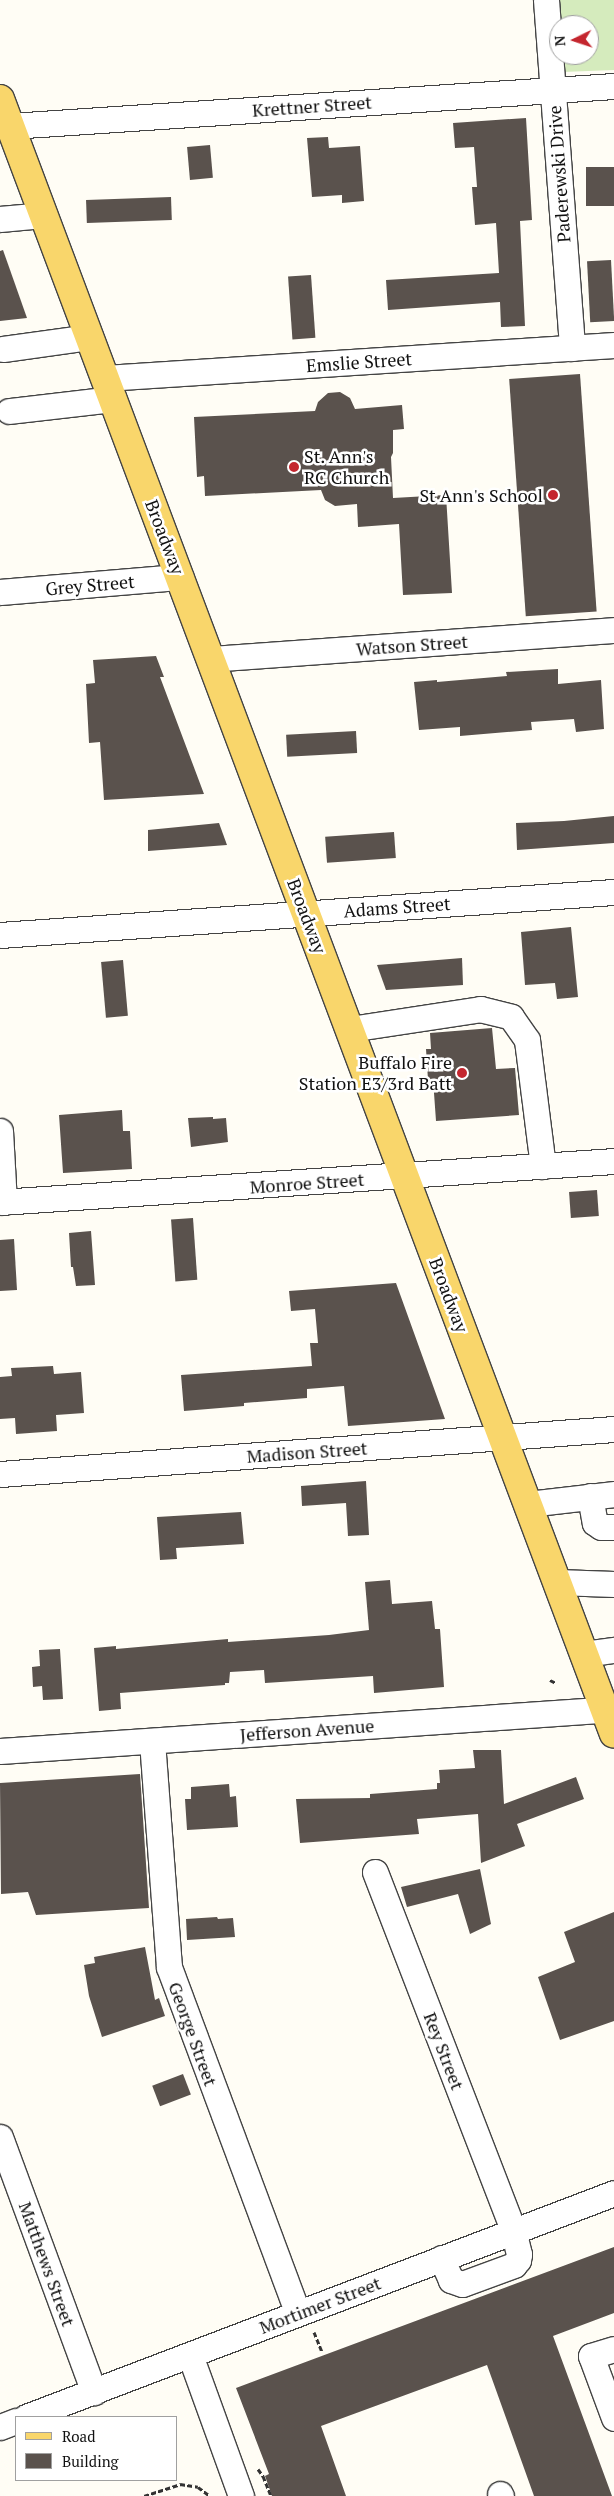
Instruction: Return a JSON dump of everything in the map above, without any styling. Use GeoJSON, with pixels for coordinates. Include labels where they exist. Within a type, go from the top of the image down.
{"type":"FeatureCollection","features":[{"type":"Feature","properties":{"kind":"main road","name":"Broadway"},"geometry":{"type":"LineString","coordinates":[[0,99],[584,1654],[611,1718]]}},
{"type":"Feature","properties":{"kind":"street","name":"Paderewski Drive"},"geometry":{"type":"LineString","coordinates":[[546,0],[572,348]]}},
{"type":"Feature","properties":{"kind":"street","name":"Krettner Street"},"geometry":{"type":"LineString","coordinates":[[10,126],[614,86]]}},
{"type":"Feature","properties":{"kind":"street"},"geometry":{"type":"LineString","coordinates":[[0,219],[44,216]]}},
{"type":"Feature","properties":{"kind":"street"},"geometry":{"type":"LineString","coordinates":[[3,348],[90,337]]}},
{"type":"Feature","properties":{"kind":"street","name":"Emslie Street"},"geometry":{"type":"LineString","coordinates":[[9,411],[109,388],[614,345]]}},
{"type":"Feature","properties":{"kind":"street","name":"Grey Street"},"geometry":{"type":"LineString","coordinates":[[0,592],[180,577]]}},
{"type":"Feature","properties":{"kind":"street","name":"Watson Street"},"geometry":{"type":"LineString","coordinates":[[210,659],[614,630]]}},
{"type":"Feature","properties":{"kind":"street","name":"Adams Street"},"geometry":{"type":"LineString","coordinates":[[0,935],[614,892]]}},
{"type":"Feature","properties":{"kind":"street"},"geometry":{"type":"LineString","coordinates":[[350,1030],[480,1009],[511,1017],[527,1040],[542,1166]]}},
{"type":"Feature","properties":{"kind":"street"},"geometry":{"type":"LineString","coordinates":[[0,1131],[2,1202]]}},
{"type":"Feature","properties":{"kind":"street","name":"Monroe Street"},"geometry":{"type":"LineString","coordinates":[[2,1202],[405,1177],[614,1161]]}},
{"type":"Feature","properties":{"kind":"street","name":"Madison Street"},"geometry":{"type":"LineString","coordinates":[[0,1474],[614,1429]]}},
{"type":"Feature","properties":{"kind":"street"},"geometry":{"type":"LineString","coordinates":[[528,1504],[602,1495],[595,1523],[600,1527],[614,1527]]}},
{"type":"Feature","properties":{"kind":"street"},"geometry":{"type":"LineString","coordinates":[[557,1582],[614,1584]]}},
{"type":"Feature","properties":{"kind":"street"},"geometry":{"type":"LineString","coordinates":[[584,1654],[614,1650]]}},
{"type":"Feature","properties":{"kind":"street","name":"Jefferson Avenue"},"geometry":{"type":"LineString","coordinates":[[0,1751],[152,1741],[611,1718]]}},
{"type":"Feature","properties":{"kind":"street","name":"George Street"},"geometry":{"type":"LineString","coordinates":[[152,1741],[168,1967],[306,2321]]}},
{"type":"Feature","properties":{"kind":"street","name":"Rey Street"},"geometry":{"type":"LineString","coordinates":[[375,1872],[513,2230],[519,2254],[518,2260],[514,2265],[462,2284],[451,2280],[441,2258]]}},
{"type":"Feature","properties":{"kind":"street","name":"Matthews Street"},"geometry":{"type":"LineString","coordinates":[[0,2137],[94,2392]]}},
{"type":"Feature","properties":{"kind":"street","name":"Mortimer Street"},"geometry":{"type":"LineString","coordinates":[[29,2416],[190,2355],[306,2321],[441,2258],[614,2193]]}},
{"type":"Feature","properties":{"kind":"street"},"geometry":{"type":"LineString","coordinates":[[614,2349],[592,2356],[614,2418]]}},
{"type":"Feature","properties":{"kind":"street"},"geometry":{"type":"LineString","coordinates":[[190,2355],[241,2496]]}},
{"type":"Feature","properties":{"kind":"street"},"geometry":{"type":"LineString","coordinates":[[0,2427],[15,2421]]}},
{"type":"Feature","properties":{"kind":"path"},"geometry":{"type":"LineString","coordinates":[[550,1680],[556,1683]]}},
{"type":"Feature","properties":{"kind":"path"},"geometry":{"type":"LineString","coordinates":[[306,2321],[322,2352]]}},
{"type":"Feature","properties":{"kind":"path"},"geometry":{"type":"LineString","coordinates":[[255,2466],[263,2476],[271,2496]]}},
{"type":"Feature","properties":{"kind":"path"},"geometry":{"type":"LineString","coordinates":[[144,2496],[180,2484],[198,2488],[210,2496]]}},
{"type":"Feature","properties":{"kind":"green space"},"geometry":{"type":"Polygon","coordinates":[[[558,0],[614,0],[614,70],[563,72],[563,65],[599,65],[599,15],[559,15],[558,0]]]}},
{"type":"Feature","properties":{"kind":"building"},"geometry":{"type":"Polygon","coordinates":[[[526,118],[532,220],[520,221],[525,326],[501,327],[500,302],[388,310],[386,280],[499,273],[496,223],[475,225],[472,187],[477,187],[474,147],[455,148],[453,123],[526,118]]]}},
{"type":"Feature","properties":{"kind":"building"},"geometry":{"type":"Polygon","coordinates":[[[328,137],[329,148],[360,146],[364,201],[342,203],[342,195],[312,197],[307,138],[328,137]]]}},
{"type":"Feature","properties":{"kind":"building"},"geometry":{"type":"Polygon","coordinates":[[[210,145],[213,178],[190,180],[187,147],[210,145]]]}},
{"type":"Feature","properties":{"kind":"building"},"geometry":{"type":"Polygon","coordinates":[[[586,167],[614,167],[614,206],[586,206],[586,167]]]}},
{"type":"Feature","properties":{"kind":"building"},"geometry":{"type":"Polygon","coordinates":[[[171,197],[172,220],[87,223],[86,200],[171,197]]]}},
{"type":"Feature","properties":{"kind":"building"},"geometry":{"type":"Polygon","coordinates":[[[3,250],[27,318],[0,321],[0,251],[3,250]]]}},
{"type":"Feature","properties":{"kind":"building"},"geometry":{"type":"Polygon","coordinates":[[[611,260],[614,321],[590,322],[587,261],[611,260]]]}},
{"type":"Feature","properties":{"kind":"building"},"geometry":{"type":"Polygon","coordinates":[[[311,275],[315,338],[292,339],[288,277],[311,275]]]}},
{"type":"Feature","properties":{"kind":"building","name":"St Ann's School"},"geometry":{"type":"Polygon","coordinates":[[[580,374],[597,611],[526,616],[509,379],[580,374]]]}},
{"type":"Feature","properties":{"kind":"building","name":"St. Ann's RC Church"},"geometry":{"type":"Polygon","coordinates":[[[340,392],[350,398],[355,409],[402,405],[404,429],[393,430],[393,453],[391,457],[393,498],[446,495],[452,593],[403,595],[399,524],[358,527],[357,504],[335,506],[325,500],[321,490],[205,496],[204,476],[197,477],[194,417],[315,411],[318,402],[328,393],[340,392]]]}},
{"type":"Feature","properties":{"kind":"building"},"geometry":{"type":"Polygon","coordinates":[[[156,656],[164,677],[160,677],[204,794],[104,800],[100,742],[89,743],[86,684],[95,683],[93,660],[156,656]]]}},
{"type":"Feature","properties":{"kind":"building"},"geometry":{"type":"Polygon","coordinates":[[[558,669],[558,684],[601,680],[604,729],[576,732],[574,719],[531,722],[532,730],[460,736],[460,727],[419,730],[414,682],[507,676],[506,672],[558,669]]]}},
{"type":"Feature","properties":{"kind":"building"},"geometry":{"type":"Polygon","coordinates":[[[356,731],[357,753],[287,757],[286,735],[356,731]]]}},
{"type":"Feature","properties":{"kind":"building"},"geometry":{"type":"Polygon","coordinates":[[[614,816],[614,843],[517,850],[516,823],[614,816]]]}},
{"type":"Feature","properties":{"kind":"building"},"geometry":{"type":"Polygon","coordinates":[[[219,823],[227,845],[148,851],[148,830],[219,823]]]}},
{"type":"Feature","properties":{"kind":"building"},"geometry":{"type":"Polygon","coordinates":[[[394,832],[396,858],[327,863],[325,837],[394,832]]]}},
{"type":"Feature","properties":{"kind":"building"},"geometry":{"type":"Polygon","coordinates":[[[571,927],[578,997],[557,999],[555,983],[525,985],[521,932],[571,927]]]}},
{"type":"Feature","properties":{"kind":"building"},"geometry":{"type":"Polygon","coordinates":[[[462,958],[463,985],[386,990],[377,965],[462,958]]]}},
{"type":"Feature","properties":{"kind":"building"},"geometry":{"type":"Polygon","coordinates":[[[123,960],[128,1016],[106,1018],[101,962],[123,960]]]}},
{"type":"Feature","properties":{"kind":"building"},"geometry":{"type":"Polygon","coordinates":[[[492,1028],[496,1069],[515,1068],[519,1115],[436,1121],[433,1079],[428,1080],[426,1049],[431,1049],[430,1033],[492,1028]]]}},
{"type":"Feature","properties":{"kind":"building"},"geometry":{"type":"Polygon","coordinates":[[[122,1110],[123,1131],[130,1131],[132,1169],[63,1173],[59,1115],[122,1110]]]}},
{"type":"Feature","properties":{"kind":"building"},"geometry":{"type":"Polygon","coordinates":[[[213,1117],[213,1119],[226,1118],[228,1142],[191,1147],[188,1118],[213,1117]]]}},
{"type":"Feature","properties":{"kind":"building"},"geometry":{"type":"Polygon","coordinates":[[[597,1190],[599,1216],[571,1218],[569,1192],[597,1190]]]}},
{"type":"Feature","properties":{"kind":"building"},"geometry":{"type":"Polygon","coordinates":[[[193,1218],[197,1280],[175,1281],[171,1220],[193,1218]]]}},
{"type":"Feature","properties":{"kind":"building"},"geometry":{"type":"Polygon","coordinates":[[[91,1231],[95,1285],[76,1286],[73,1267],[71,1267],[69,1233],[91,1231]]]}},
{"type":"Feature","properties":{"kind":"building"},"geometry":{"type":"Polygon","coordinates":[[[14,1239],[17,1290],[0,1291],[0,1240],[14,1239]]]}},
{"type":"Feature","properties":{"kind":"building"},"geometry":{"type":"Polygon","coordinates":[[[396,1283],[445,1419],[348,1426],[344,1386],[307,1389],[307,1398],[244,1403],[244,1406],[184,1411],[181,1375],[312,1366],[310,1343],[318,1343],[315,1309],[291,1311],[289,1291],[396,1283]]]}},
{"type":"Feature","properties":{"kind":"building"},"geometry":{"type":"Polygon","coordinates":[[[53,1366],[54,1374],[81,1372],[84,1413],[56,1415],[57,1431],[16,1434],[15,1418],[0,1419],[0,1377],[12,1376],[11,1368],[53,1366]]]}},
{"type":"Feature","properties":{"kind":"building"},"geometry":{"type":"Polygon","coordinates":[[[366,1481],[369,1535],[348,1536],[346,1503],[302,1506],[301,1486],[366,1481]]]}},
{"type":"Feature","properties":{"kind":"building"},"geometry":{"type":"Polygon","coordinates":[[[241,1512],[244,1544],[176,1548],[177,1559],[160,1560],[157,1517],[241,1512]]]}},
{"type":"Feature","properties":{"kind":"building"},"geometry":{"type":"Polygon","coordinates":[[[390,1580],[392,1604],[432,1601],[435,1629],[440,1629],[444,1687],[374,1693],[373,1676],[265,1683],[264,1670],[230,1672],[229,1683],[225,1683],[225,1685],[120,1693],[121,1709],[99,1711],[94,1648],[116,1646],[116,1649],[228,1639],[228,1642],[329,1635],[369,1630],[365,1582],[390,1580]]]}},
{"type":"Feature","properties":{"kind":"building"},"geometry":{"type":"Polygon","coordinates":[[[60,1649],[63,1699],[43,1700],[42,1686],[33,1687],[32,1667],[40,1666],[39,1650],[60,1649]]]}},
{"type":"Feature","properties":{"kind":"building"},"geometry":{"type":"Polygon","coordinates":[[[473,1750],[501,1750],[504,1804],[576,1777],[584,1799],[517,1824],[525,1846],[481,1863],[478,1814],[417,1819],[419,1834],[300,1843],[296,1799],[370,1798],[370,1794],[437,1789],[437,1783],[440,1783],[439,1770],[475,1768],[473,1750]]]}},
{"type":"Feature","properties":{"kind":"building"},"geometry":{"type":"Polygon","coordinates":[[[140,1774],[149,1908],[36,1915],[28,1892],[1,1894],[0,1783],[140,1774]]]}},
{"type":"Feature","properties":{"kind":"building"},"geometry":{"type":"Polygon","coordinates":[[[229,1784],[230,1797],[236,1796],[238,1827],[187,1830],[185,1799],[191,1799],[191,1787],[229,1784]]]}},
{"type":"Feature","properties":{"kind":"building"},"geometry":{"type":"Polygon","coordinates":[[[480,1869],[491,1924],[470,1934],[458,1894],[407,1907],[401,1887],[480,1869]]]}},
{"type":"Feature","properties":{"kind":"building"},"geometry":{"type":"Polygon","coordinates":[[[614,1912],[614,2021],[560,2040],[538,1977],[575,1962],[564,1932],[614,1912]]]}},
{"type":"Feature","properties":{"kind":"building"},"geometry":{"type":"Polygon","coordinates":[[[217,1917],[218,1919],[233,1918],[235,1937],[187,1940],[186,1919],[217,1917]]]}},
{"type":"Feature","properties":{"kind":"building"},"geometry":{"type":"Polygon","coordinates":[[[145,1947],[155,2000],[159,1998],[165,2016],[102,2037],[89,1996],[84,1965],[95,1963],[94,1957],[145,1947]]]}},
{"type":"Feature","properties":{"kind":"building"},"geometry":{"type":"Polygon","coordinates":[[[183,2074],[191,2095],[160,2106],[152,2086],[183,2074]]]}},
{"type":"Feature","properties":{"kind":"building"},"geometry":{"type":"Polygon","coordinates":[[[614,2247],[614,2313],[553,2336],[612,2496],[534,2496],[487,2365],[321,2426],[346,2496],[272,2496],[265,2476],[269,2474],[236,2388],[614,2247]]]}},
{"type":"Feature","properties":{"kind":"place","name":"St. Ann's RC Church"},"geometry":{"type":"Point","coordinates":[294,467]}},
{"type":"Feature","properties":{"kind":"place","name":"St Ann's School"},"geometry":{"type":"Point","coordinates":[553,495]}},
{"type":"Feature","properties":{"kind":"place","name":"Buffalo Fire Station E3/3rd Batt"},"geometry":{"type":"Point","coordinates":[462,1073]}}]}
